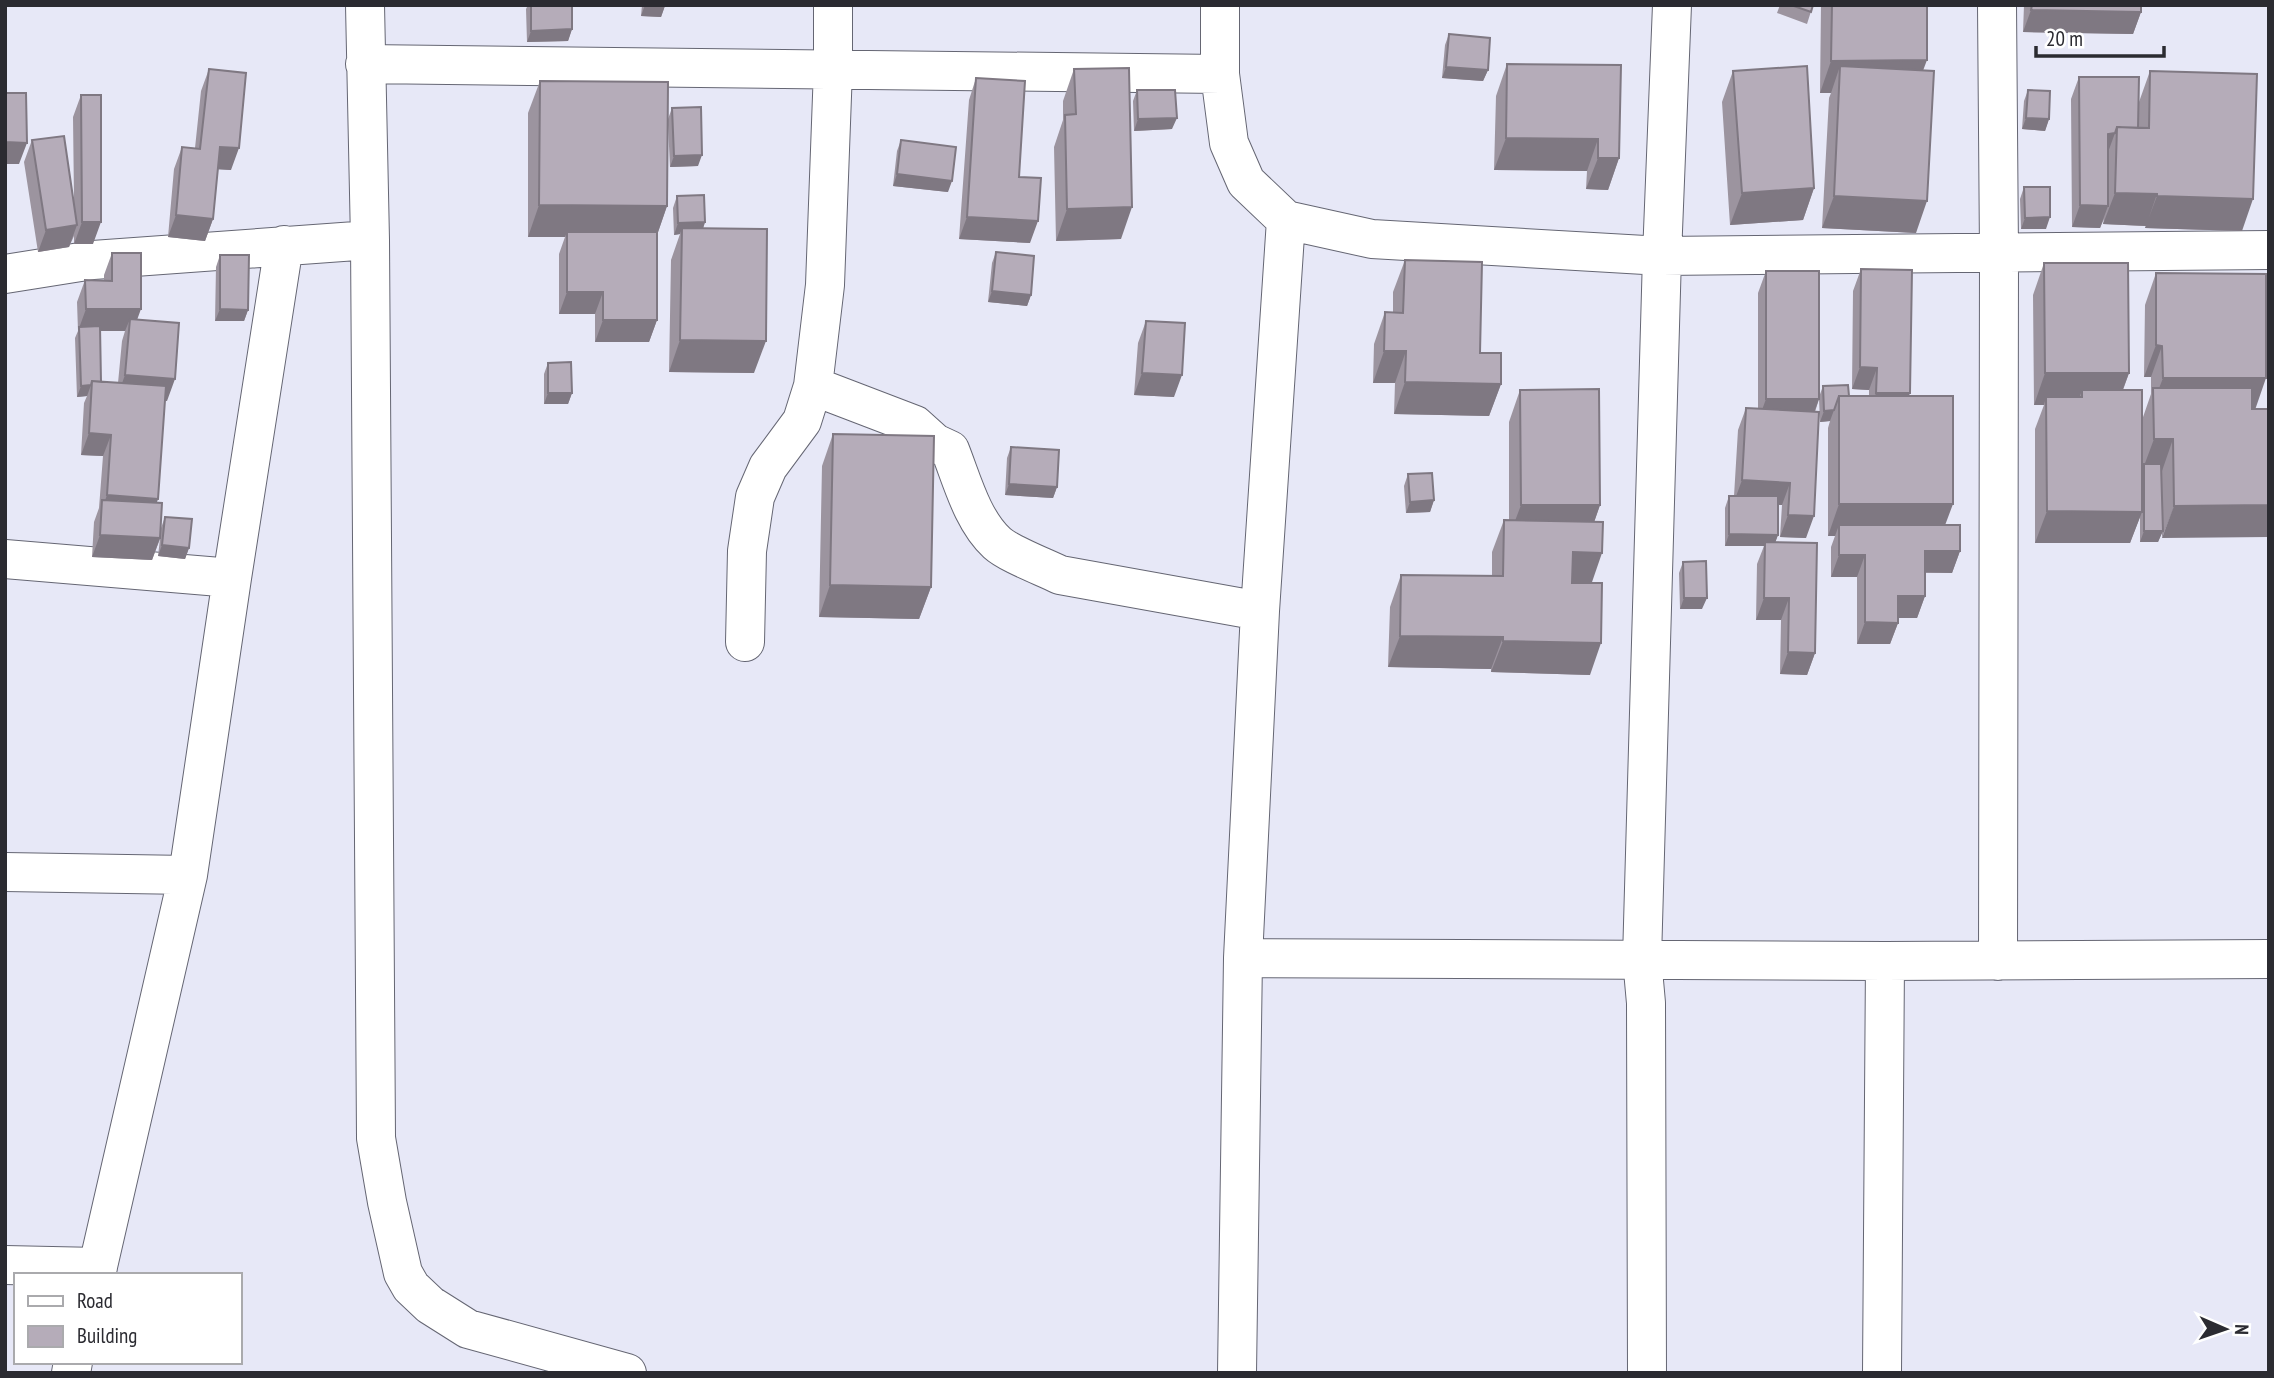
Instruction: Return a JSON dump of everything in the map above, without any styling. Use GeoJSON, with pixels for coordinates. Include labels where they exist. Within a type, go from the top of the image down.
{"type":"FeatureCollection","features":[{"type":"Feature","properties":{"kind":"street"},"geometry":{"type":"LineString","coordinates":[[365,5],[370,240],[376,1138],[390,1214],[403,1273],[411,1287],[451,1320],[468,1329],[627,1373]]}},
{"type":"Feature","properties":{"kind":"street"},"geometry":{"type":"LineString","coordinates":[[745,642],[747,551],[755,497],[768,467],[802,421],[813,386],[825,285],[833,5]]}},
{"type":"Feature","properties":{"kind":"street"},"geometry":{"type":"LineString","coordinates":[[1220,5],[1220,74],[1229,143],[1246,182],[1286,220],[1372,239],[1662,256],[2269,250]]}},
{"type":"Feature","properties":{"kind":"street"},"geometry":{"type":"LineString","coordinates":[[1647,1373],[1646,1003],[1642,959],[1662,256],[1672,5]]}},
{"type":"Feature","properties":{"kind":"street"},"geometry":{"type":"LineString","coordinates":[[1997,5],[1998,961]]}},
{"type":"Feature","properties":{"kind":"street"},"geometry":{"type":"LineString","coordinates":[[365,65],[1220,74]]}},
{"type":"Feature","properties":{"kind":"street"},"geometry":{"type":"LineString","coordinates":[[1237,1373],[1243,958],[1260,611],[1286,220]]}},
{"type":"Feature","properties":{"kind":"street"},"geometry":{"type":"LineString","coordinates":[[5,274],[93,260],[370,240]]}},
{"type":"Feature","properties":{"kind":"street"},"geometry":{"type":"LineString","coordinates":[[5,1265],[97,1271],[188,875],[284,245]]}},
{"type":"Feature","properties":{"kind":"street"},"geometry":{"type":"LineString","coordinates":[[813,386],[915,425],[935,443],[950,450],[984,528],[998,544],[1027,559],[1060,575],[1260,611]]}},
{"type":"Feature","properties":{"kind":"street"},"geometry":{"type":"LineString","coordinates":[[5,559],[232,579]]}},
{"type":"Feature","properties":{"kind":"street"},"geometry":{"type":"LineString","coordinates":[[5,872],[188,875]]}},
{"type":"Feature","properties":{"kind":"street"},"geometry":{"type":"LineString","coordinates":[[1243,958],[1885,961],[2269,959]]}},
{"type":"Feature","properties":{"kind":"street"},"geometry":{"type":"LineString","coordinates":[[1882,1373],[1885,961]]}},
{"type":"Feature","properties":{"kind":"building"},"geometry":{"type":"Polygon","coordinates":[[[531,5],[572,5],[572,29],[531,31],[531,5]]]}},
{"type":"Feature","properties":{"kind":"building"},"geometry":{"type":"Polygon","coordinates":[[[1791,5],[1813,5],[1811,12],[1791,5]]]}},
{"type":"Feature","properties":{"kind":"building"},"geometry":{"type":"Polygon","coordinates":[[[1832,5],[1927,5],[1927,60],[1831,61],[1832,5]]]}},
{"type":"Feature","properties":{"kind":"building"},"geometry":{"type":"Polygon","coordinates":[[[2032,5],[2141,5],[2141,12],[2031,10],[2032,5]]]}},
{"type":"Feature","properties":{"kind":"building"},"geometry":{"type":"Polygon","coordinates":[[[1449,34],[1490,38],[1488,70],[1446,67],[1449,34]]]}},
{"type":"Feature","properties":{"kind":"building"},"geometry":{"type":"Polygon","coordinates":[[[1507,64],[1621,65],[1619,158],[1598,158],[1598,139],[1506,138],[1507,64]]]}},
{"type":"Feature","properties":{"kind":"building"},"geometry":{"type":"Polygon","coordinates":[[[1807,66],[1814,188],[1742,193],[1733,71],[1807,66]]]}},
{"type":"Feature","properties":{"kind":"building"},"geometry":{"type":"Polygon","coordinates":[[[1840,66],[1934,71],[1927,201],[1834,196],[1840,66]]]}},
{"type":"Feature","properties":{"kind":"building"},"geometry":{"type":"Polygon","coordinates":[[[1129,68],[1132,207],[1067,209],[1065,115],[1076,114],[1074,69],[1129,68]]]}},
{"type":"Feature","properties":{"kind":"building"},"geometry":{"type":"Polygon","coordinates":[[[209,69],[246,73],[239,148],[220,147],[213,219],[176,215],[182,147],[200,149],[209,69]]]}},
{"type":"Feature","properties":{"kind":"building"},"geometry":{"type":"Polygon","coordinates":[[[2150,71],[2257,74],[2253,199],[2115,193],[2117,127],[2149,128],[2150,71]]]}},
{"type":"Feature","properties":{"kind":"building"},"geometry":{"type":"Polygon","coordinates":[[[2079,77],[2139,77],[2138,128],[2117,127],[2115,133],[2108,134],[2108,206],[2080,205],[2079,77]]]}},
{"type":"Feature","properties":{"kind":"building"},"geometry":{"type":"Polygon","coordinates":[[[976,78],[1025,81],[1019,177],[1041,178],[1038,221],[967,217],[976,78]]]}},
{"type":"Feature","properties":{"kind":"building"},"geometry":{"type":"Polygon","coordinates":[[[540,81],[668,82],[667,206],[539,205],[540,81]]]}},
{"type":"Feature","properties":{"kind":"building"},"geometry":{"type":"Polygon","coordinates":[[[1137,90],[1175,90],[1177,118],[1138,119],[1137,90]]]}},
{"type":"Feature","properties":{"kind":"building"},"geometry":{"type":"Polygon","coordinates":[[[2028,90],[2050,91],[2049,119],[2026,118],[2028,90]]]}},
{"type":"Feature","properties":{"kind":"building"},"geometry":{"type":"Polygon","coordinates":[[[5,93],[26,93],[27,143],[5,142],[5,93]]]}},
{"type":"Feature","properties":{"kind":"building"},"geometry":{"type":"Polygon","coordinates":[[[81,95],[101,95],[101,222],[82,222],[81,95]]]}},
{"type":"Feature","properties":{"kind":"building"},"geometry":{"type":"Polygon","coordinates":[[[701,107],[702,155],[674,156],[672,108],[701,107]]]}},
{"type":"Feature","properties":{"kind":"building"},"geometry":{"type":"Polygon","coordinates":[[[64,136],[77,225],[46,230],[32,140],[64,136]]]}},
{"type":"Feature","properties":{"kind":"building"},"geometry":{"type":"Polygon","coordinates":[[[901,140],[956,147],[952,181],[897,174],[901,140]]]}},
{"type":"Feature","properties":{"kind":"building"},"geometry":{"type":"Polygon","coordinates":[[[2024,187],[2050,187],[2050,217],[2025,218],[2024,187]]]}},
{"type":"Feature","properties":{"kind":"building"},"geometry":{"type":"Polygon","coordinates":[[[704,195],[705,222],[678,223],[677,196],[704,195]]]}},
{"type":"Feature","properties":{"kind":"building"},"geometry":{"type":"Polygon","coordinates":[[[682,228],[767,229],[766,341],[680,340],[682,228]]]}},
{"type":"Feature","properties":{"kind":"building"},"geometry":{"type":"Polygon","coordinates":[[[567,232],[657,232],[657,320],[603,320],[603,292],[567,292],[567,232]]]}},
{"type":"Feature","properties":{"kind":"building"},"geometry":{"type":"Polygon","coordinates":[[[996,252],[1034,256],[1031,295],[992,291],[996,252]]]}},
{"type":"Feature","properties":{"kind":"building"},"geometry":{"type":"Polygon","coordinates":[[[112,253],[141,253],[141,309],[86,309],[85,280],[112,281],[112,253]]]}},
{"type":"Feature","properties":{"kind":"building"},"geometry":{"type":"Polygon","coordinates":[[[220,255],[249,255],[248,310],[220,309],[220,255]]]}},
{"type":"Feature","properties":{"kind":"building"},"geometry":{"type":"Polygon","coordinates":[[[1405,260],[1482,262],[1480,353],[1501,353],[1501,384],[1405,382],[1406,351],[1384,351],[1385,312],[1403,313],[1405,260]]]}},
{"type":"Feature","properties":{"kind":"building"},"geometry":{"type":"Polygon","coordinates":[[[2044,263],[2128,263],[2129,373],[2045,373],[2044,263]]]}},
{"type":"Feature","properties":{"kind":"building"},"geometry":{"type":"Polygon","coordinates":[[[1861,269],[1912,270],[1910,393],[1876,393],[1877,368],[1860,367],[1861,269]]]}},
{"type":"Feature","properties":{"kind":"building"},"geometry":{"type":"Polygon","coordinates":[[[1766,271],[1819,271],[1819,399],[1766,399],[1766,271]]]}},
{"type":"Feature","properties":{"kind":"building"},"geometry":{"type":"Polygon","coordinates":[[[2156,273],[2266,274],[2266,378],[2163,378],[2162,346],[2156,345],[2156,273]]]}},
{"type":"Feature","properties":{"kind":"building"},"geometry":{"type":"Polygon","coordinates":[[[130,319],[179,323],[175,379],[125,375],[130,319]]]}},
{"type":"Feature","properties":{"kind":"building"},"geometry":{"type":"Polygon","coordinates":[[[1146,321],[1185,323],[1182,375],[1142,373],[1146,321]]]}},
{"type":"Feature","properties":{"kind":"building"},"geometry":{"type":"Polygon","coordinates":[[[100,326],[101,382],[92,381],[91,385],[81,386],[79,327],[100,326]]]}},
{"type":"Feature","properties":{"kind":"building"},"geometry":{"type":"Polygon","coordinates":[[[571,362],[572,393],[548,393],[548,363],[571,362]]]}},
{"type":"Feature","properties":{"kind":"building"},"geometry":{"type":"Polygon","coordinates":[[[92,381],[166,386],[158,499],[107,495],[111,435],[89,433],[92,381]]]}},
{"type":"Feature","properties":{"kind":"building"},"geometry":{"type":"Polygon","coordinates":[[[1848,385],[1849,396],[1839,396],[1834,410],[1824,411],[1823,386],[1848,385]]]}},
{"type":"Feature","properties":{"kind":"building"},"geometry":{"type":"Polygon","coordinates":[[[2153,388],[2252,388],[2252,409],[2269,409],[2269,505],[2174,506],[2173,439],[2154,439],[2153,388]]]}},
{"type":"Feature","properties":{"kind":"building"},"geometry":{"type":"Polygon","coordinates":[[[1599,389],[1600,505],[1521,505],[1520,390],[1599,389]]]}},
{"type":"Feature","properties":{"kind":"building"},"geometry":{"type":"Polygon","coordinates":[[[2082,390],[2142,390],[2142,512],[2047,511],[2046,397],[2082,397],[2082,390]]]}},
{"type":"Feature","properties":{"kind":"building"},"geometry":{"type":"Polygon","coordinates":[[[1839,396],[1953,396],[1953,504],[1839,504],[1839,396]]]}},
{"type":"Feature","properties":{"kind":"building"},"geometry":{"type":"Polygon","coordinates":[[[1746,408],[1819,412],[1814,516],[1788,515],[1790,483],[1742,480],[1746,408]]]}},
{"type":"Feature","properties":{"kind":"building"},"geometry":{"type":"Polygon","coordinates":[[[833,434],[934,436],[931,587],[830,585],[833,434]]]}},
{"type":"Feature","properties":{"kind":"building"},"geometry":{"type":"Polygon","coordinates":[[[1011,447],[1059,450],[1057,487],[1009,484],[1011,447]]]}},
{"type":"Feature","properties":{"kind":"building"},"geometry":{"type":"Polygon","coordinates":[[[2144,464],[2161,464],[2163,531],[2144,531],[2144,464]]]}},
{"type":"Feature","properties":{"kind":"building"},"geometry":{"type":"Polygon","coordinates":[[[1432,473],[1434,500],[1410,502],[1408,474],[1432,473]]]}},
{"type":"Feature","properties":{"kind":"building"},"geometry":{"type":"Polygon","coordinates":[[[1729,496],[1778,496],[1778,535],[1729,534],[1729,496]]]}},
{"type":"Feature","properties":{"kind":"building"},"geometry":{"type":"Polygon","coordinates":[[[102,500],[162,503],[160,538],[100,535],[102,500]]]}},
{"type":"Feature","properties":{"kind":"building"},"geometry":{"type":"Polygon","coordinates":[[[165,517],[192,519],[189,548],[162,545],[165,517]]]}},
{"type":"Feature","properties":{"kind":"building"},"geometry":{"type":"Polygon","coordinates":[[[1504,520],[1603,522],[1602,553],[1573,552],[1572,583],[1602,583],[1601,643],[1503,641],[1503,637],[1400,636],[1401,575],[1503,576],[1504,520]]]}},
{"type":"Feature","properties":{"kind":"building"},"geometry":{"type":"Polygon","coordinates":[[[1839,525],[1960,525],[1960,551],[1925,551],[1925,596],[1898,596],[1898,623],[1865,622],[1865,555],[1839,555],[1839,525]]]}},
{"type":"Feature","properties":{"kind":"building"},"geometry":{"type":"Polygon","coordinates":[[[1765,542],[1817,543],[1815,653],[1788,652],[1789,598],[1764,598],[1765,542]]]}},
{"type":"Feature","properties":{"kind":"building"},"geometry":{"type":"Polygon","coordinates":[[[1706,561],[1707,598],[1684,598],[1683,562],[1706,561]]]}}]}
